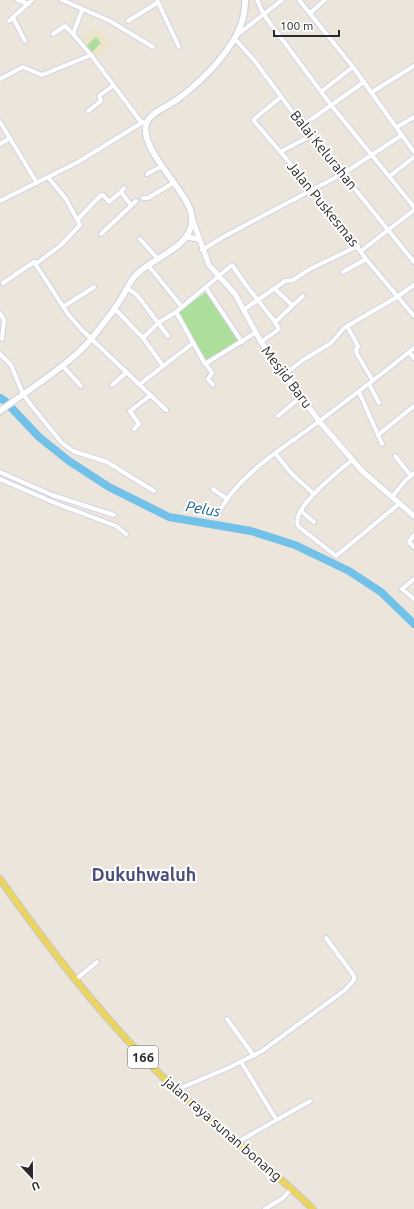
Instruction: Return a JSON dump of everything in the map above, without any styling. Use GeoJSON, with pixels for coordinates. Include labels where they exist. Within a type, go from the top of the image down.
{"type":"FeatureCollection","features":[{"type":"Feature","properties":{"kind":"main road"},"geometry":{"type":"LineString","coordinates":[[0,411],[62,365],[91,339],[135,276],[148,265],[179,244],[186,237],[192,218],[185,200],[162,166],[146,138],[144,122],[186,92],[209,70],[236,37],[242,21],[245,0]]}},
{"type":"Feature","properties":{"kind":"main road","name":"jalan raya sunan bonang"},"geometry":{"type":"LineString","coordinates":[[0,878],[74,980],[102,1013],[176,1090],[236,1143],[292,1188],[313,1209]]}},
{"type":"Feature","properties":{"kind":"street"},"geometry":{"type":"LineString","coordinates":[[18,0],[29,4]]}},
{"type":"Feature","properties":{"kind":"street"},"geometry":{"type":"LineString","coordinates":[[25,41],[11,20],[32,0]]}},
{"type":"Feature","properties":{"kind":"street"},"geometry":{"type":"LineString","coordinates":[[62,0],[110,21],[153,47]]}},
{"type":"Feature","properties":{"kind":"street"},"geometry":{"type":"LineString","coordinates":[[245,309],[276,289],[285,281],[293,280],[310,269],[359,248],[388,230],[414,209],[390,176],[332,105],[264,15],[257,0]]}},
{"type":"Feature","properties":{"kind":"street"},"geometry":{"type":"LineString","coordinates":[[236,37],[282,0]]}},
{"type":"Feature","properties":{"kind":"street"},"geometry":{"type":"LineString","coordinates":[[299,0],[372,92],[414,152]]}},
{"type":"Feature","properties":{"kind":"street"},"geometry":{"type":"LineString","coordinates":[[310,13],[325,0]]}},
{"type":"Feature","properties":{"kind":"street"},"geometry":{"type":"LineString","coordinates":[[128,21],[157,1],[179,47]]}},
{"type":"Feature","properties":{"kind":"street"},"geometry":{"type":"LineString","coordinates":[[73,34],[82,10]]}},
{"type":"Feature","properties":{"kind":"street"},"geometry":{"type":"LineString","coordinates":[[0,202],[78,162],[144,122],[91,55],[65,26],[53,34]]}},
{"type":"Feature","properties":{"kind":"street","name":"Balai Kelurahan"},"geometry":{"type":"LineString","coordinates":[[236,37],[303,125],[344,173],[414,262]]}},
{"type":"Feature","properties":{"kind":"street"},"geometry":{"type":"LineString","coordinates":[[0,79],[23,67],[42,75],[91,55]]}},
{"type":"Feature","properties":{"kind":"street"},"geometry":{"type":"LineString","coordinates":[[372,92],[414,66]]}},
{"type":"Feature","properties":{"kind":"street"},"geometry":{"type":"LineString","coordinates":[[322,91],[353,67]]}},
{"type":"Feature","properties":{"kind":"street"},"geometry":{"type":"LineString","coordinates":[[303,125],[364,82]]}},
{"type":"Feature","properties":{"kind":"street"},"geometry":{"type":"LineString","coordinates":[[88,111],[101,101],[99,96],[114,85]]}},
{"type":"Feature","properties":{"kind":"street","name":"Jalan Puskesmas"},"geometry":{"type":"LineString","coordinates":[[281,97],[253,120],[414,316]]}},
{"type":"Feature","properties":{"kind":"street"},"geometry":{"type":"LineString","coordinates":[[397,127],[414,117]]}},
{"type":"Feature","properties":{"kind":"street"},"geometry":{"type":"LineString","coordinates":[[0,122],[37,183]]}},
{"type":"Feature","properties":{"kind":"street"},"geometry":{"type":"LineString","coordinates":[[280,152],[312,134]]}},
{"type":"Feature","properties":{"kind":"street"},"geometry":{"type":"LineString","coordinates":[[202,250],[230,233],[344,173],[402,135]]}},
{"type":"Feature","properties":{"kind":"street"},"geometry":{"type":"LineString","coordinates":[[0,144],[10,138]]}},
{"type":"Feature","properties":{"kind":"street"},"geometry":{"type":"LineString","coordinates":[[390,176],[414,157]]}},
{"type":"Feature","properties":{"kind":"street"},"geometry":{"type":"LineString","coordinates":[[147,174],[162,166]]}},
{"type":"Feature","properties":{"kind":"street"},"geometry":{"type":"LineString","coordinates":[[3,284],[34,262],[41,260],[61,245],[80,225],[66,199],[48,177]]}},
{"type":"Feature","properties":{"kind":"street"},"geometry":{"type":"LineString","coordinates":[[143,198],[148,198],[173,183]]}},
{"type":"Feature","properties":{"kind":"street"},"geometry":{"type":"LineString","coordinates":[[78,219],[100,196],[103,195],[109,202],[122,190],[131,205]]}},
{"type":"Feature","properties":{"kind":"street"},"geometry":{"type":"LineString","coordinates":[[101,234],[136,201]]}},
{"type":"Feature","properties":{"kind":"street","name":"Mesjid Baru"},"geometry":{"type":"LineString","coordinates":[[192,218],[202,250],[209,265],[235,294],[245,309],[255,333],[319,421],[362,471],[414,516]]}},
{"type":"Feature","properties":{"kind":"street"},"geometry":{"type":"LineString","coordinates":[[186,237],[199,239]]}},
{"type":"Feature","properties":{"kind":"street"},"geometry":{"type":"LineString","coordinates":[[140,239],[158,259]]}},
{"type":"Feature","properties":{"kind":"street"},"geometry":{"type":"LineString","coordinates":[[343,272],[366,259]]}},
{"type":"Feature","properties":{"kind":"street"},"geometry":{"type":"LineString","coordinates":[[34,262],[63,307],[91,339],[166,410]]}},
{"type":"Feature","properties":{"kind":"street"},"geometry":{"type":"LineString","coordinates":[[148,265],[182,307]]}},
{"type":"Feature","properties":{"kind":"street"},"geometry":{"type":"LineString","coordinates":[[143,338],[158,323],[176,312],[233,265],[241,279],[259,300],[279,328],[261,342]]}},
{"type":"Feature","properties":{"kind":"street"},"geometry":{"type":"LineString","coordinates":[[285,374],[302,360],[332,343],[340,331],[347,326],[397,297],[414,285]]}},
{"type":"Feature","properties":{"kind":"street"},"geometry":{"type":"LineString","coordinates":[[63,307],[94,287]]}},
{"type":"Feature","properties":{"kind":"street"},"geometry":{"type":"LineString","coordinates":[[127,288],[137,295],[168,336]]}},
{"type":"Feature","properties":{"kind":"street"},"geometry":{"type":"LineString","coordinates":[[206,288],[242,342]]}},
{"type":"Feature","properties":{"kind":"street"},"geometry":{"type":"LineString","coordinates":[[276,289],[292,305]]}},
{"type":"Feature","properties":{"kind":"street"},"geometry":{"type":"LineString","coordinates":[[275,322],[302,296]]}},
{"type":"Feature","properties":{"kind":"street"},"geometry":{"type":"LineString","coordinates":[[114,308],[143,338],[163,366]]}},
{"type":"Feature","properties":{"kind":"street"},"geometry":{"type":"LineString","coordinates":[[176,312],[212,373],[208,379],[213,385]]}},
{"type":"Feature","properties":{"kind":"street"},"geometry":{"type":"LineString","coordinates":[[0,313],[4,320],[2,339]]}},
{"type":"Feature","properties":{"kind":"street"},"geometry":{"type":"LineString","coordinates":[[347,326],[358,346],[356,350],[357,354],[373,381]]}},
{"type":"Feature","properties":{"kind":"street"},"geometry":{"type":"LineString","coordinates":[[206,364],[255,333]]}},
{"type":"Feature","properties":{"kind":"street"},"geometry":{"type":"LineString","coordinates":[[140,384],[193,343]]}},
{"type":"Feature","properties":{"kind":"street"},"geometry":{"type":"LineString","coordinates":[[220,510],[240,482],[275,453],[359,392],[414,348]]}},
{"type":"Feature","properties":{"kind":"street"},"geometry":{"type":"LineString","coordinates":[[409,352],[414,358]]}},
{"type":"Feature","properties":{"kind":"street"},"geometry":{"type":"LineString","coordinates":[[0,354],[27,391],[42,420],[68,448],[81,454],[107,462],[154,491]]}},
{"type":"Feature","properties":{"kind":"street"},"geometry":{"type":"LineString","coordinates":[[62,365],[81,386]]}},
{"type":"Feature","properties":{"kind":"street"},"geometry":{"type":"LineString","coordinates":[[112,385],[127,372]]}},
{"type":"Feature","properties":{"kind":"street"},"geometry":{"type":"LineString","coordinates":[[369,384],[379,403]]}},
{"type":"Feature","properties":{"kind":"street"},"geometry":{"type":"LineString","coordinates":[[359,392],[382,444]]}},
{"type":"Feature","properties":{"kind":"street"},"geometry":{"type":"LineString","coordinates":[[134,429],[139,424],[130,411],[151,395]]}},
{"type":"Feature","properties":{"kind":"street"},"geometry":{"type":"LineString","coordinates":[[278,416],[302,396]]}},
{"type":"Feature","properties":{"kind":"street"},"geometry":{"type":"LineString","coordinates":[[378,435],[414,406]]}},
{"type":"Feature","properties":{"kind":"street"},"geometry":{"type":"LineString","coordinates":[[275,453],[292,474],[314,494]]}},
{"type":"Feature","properties":{"kind":"street"},"geometry":{"type":"LineString","coordinates":[[392,497],[412,475],[395,456]]}},
{"type":"Feature","properties":{"kind":"street"},"geometry":{"type":"LineString","coordinates":[[352,460],[323,484],[314,494],[296,520],[299,527],[336,556],[400,503]]}},
{"type":"Feature","properties":{"kind":"street"},"geometry":{"type":"LineString","coordinates":[[0,472],[58,497],[114,515]]}},
{"type":"Feature","properties":{"kind":"street"},"geometry":{"type":"LineString","coordinates":[[0,479],[55,503],[116,526],[126,534]]}},
{"type":"Feature","properties":{"kind":"street"},"geometry":{"type":"LineString","coordinates":[[213,489],[227,499]]}},
{"type":"Feature","properties":{"kind":"street"},"geometry":{"type":"LineString","coordinates":[[301,511],[314,522]]}},
{"type":"Feature","properties":{"kind":"street"},"geometry":{"type":"LineString","coordinates":[[414,535],[409,541],[414,547]]}},
{"type":"Feature","properties":{"kind":"street"},"geometry":{"type":"LineString","coordinates":[[414,579],[402,588],[403,592],[414,599]]}},
{"type":"Feature","properties":{"kind":"street"},"geometry":{"type":"LineString","coordinates":[[176,1090],[254,1056],[345,990],[354,980],[354,975],[326,938]]}},
{"type":"Feature","properties":{"kind":"street"},"geometry":{"type":"LineString","coordinates":[[74,980],[97,962]]}},
{"type":"Feature","properties":{"kind":"street"},"geometry":{"type":"LineString","coordinates":[[227,1018],[254,1056]]}},
{"type":"Feature","properties":{"kind":"street"},"geometry":{"type":"LineString","coordinates":[[241,1062],[276,1119]]}},
{"type":"Feature","properties":{"kind":"street"},"geometry":{"type":"LineString","coordinates":[[236,1143],[310,1101]]}},
{"type":"Feature","properties":{"kind":"street"},"geometry":{"type":"LineString","coordinates":[[266,1209],[283,1198],[292,1188]]}},
{"type":"Feature","properties":{"kind":"shaded area"},"geometry":{"type":"Polygon","coordinates":[[[96,29],[101,32],[111,44],[95,60],[79,43],[91,30],[96,29]]]}},
{"type":"Feature","properties":{"kind":"green space"},"geometry":{"type":"Polygon","coordinates":[[[96,37],[101,43],[91,53],[85,47],[96,37]]]}},
{"type":"Feature","properties":{"kind":"green space"},"geometry":{"type":"Polygon","coordinates":[[[209,290],[242,344],[214,362],[208,363],[178,312],[209,290]]]}},
{"type":"Feature","properties":{"kind":"waterway","name":"Pelus"},"geometry":{"type":"LineString","coordinates":[[0,398],[5,401],[39,437],[69,461],[109,487],[169,517],[251,531],[295,545],[349,571],[381,592],[414,624]]}},
{"type":"Feature","properties":{"kind":"district","name":"Dukuhwaluh"},"geometry":{"type":"Point","coordinates":[144,875]}}]}
